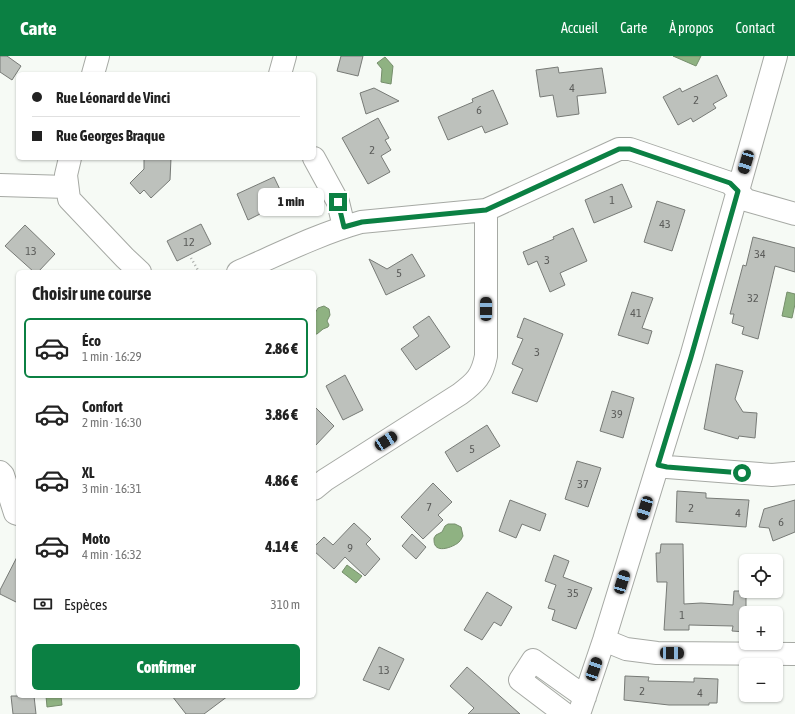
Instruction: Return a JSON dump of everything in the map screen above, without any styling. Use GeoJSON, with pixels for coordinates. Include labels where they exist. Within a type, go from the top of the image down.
{"type":"FeatureCollection","features":[{"type":"Feature","properties":{"kind":"street"},"geometry":{"type":"LineString","coordinates":[[94,72],[98,56]]}},
{"type":"Feature","properties":{"kind":"street"},"geometry":{"type":"LineString","coordinates":[[281,72],[285,56]]}},
{"type":"Feature","properties":{"kind":"street"},"geometry":{"type":"LineString","coordinates":[[565,714],[520,680],[533,660],[582,706],[604,640],[691,357],[776,56]]}},
{"type":"Feature","properties":{"kind":"street"},"geometry":{"type":"LineString","coordinates":[[243,270],[344,227],[362,222],[486,210],[619,149],[630,149],[730,183],[746,200],[795,214]]}},
{"type":"Feature","properties":{"kind":"street"},"geometry":{"type":"LineString","coordinates":[[70,160],[66,175],[69,199],[138,270]]}},
{"type":"Feature","properties":{"kind":"street"},"geometry":{"type":"LineString","coordinates":[[315,160],[338,202],[344,227]]}},
{"type":"Feature","properties":{"kind":"street"},"geometry":{"type":"LineString","coordinates":[[0,185],[67,187]]}},
{"type":"Feature","properties":{"kind":"street"},"geometry":{"type":"LineString","coordinates":[[316,487],[325,480],[460,394],[480,377],[484,368],[486,356],[486,210]]}},
{"type":"Feature","properties":{"kind":"street"},"geometry":{"type":"LineString","coordinates":[[658,465],[667,467],[772,475],[795,473]]}},
{"type":"Feature","properties":{"kind":"street"},"geometry":{"type":"LineString","coordinates":[[0,472],[3,475],[16,513]]}},
{"type":"Feature","properties":{"kind":"street"},"geometry":{"type":"LineString","coordinates":[[604,640],[626,649],[657,653],[795,654]]}},
{"type":"Feature","properties":{"kind":"path"},"geometry":{"type":"LineString","coordinates":[[191,258],[199,270]]}},
{"type":"Feature","properties":{"kind":"shaded area"},"geometry":{"type":"Polygon","coordinates":[[[673,56],[701,56],[696,66],[673,56]]]}},
{"type":"Feature","properties":{"kind":"shaded area"},"geometry":{"type":"Polygon","coordinates":[[[385,57],[393,66],[391,84],[381,82],[382,69],[377,63],[385,57]]]}},
{"type":"Feature","properties":{"kind":"shaded area"},"geometry":{"type":"Polygon","coordinates":[[[787,292],[795,294],[795,304],[792,318],[782,316],[787,292]]]}},
{"type":"Feature","properties":{"kind":"shaded area"},"geometry":{"type":"Polygon","coordinates":[[[324,306],[329,309],[330,315],[327,321],[329,325],[328,327],[316,334],[316,311],[318,308],[324,306]]]}},
{"type":"Feature","properties":{"kind":"shaded area"},"geometry":{"type":"Polygon","coordinates":[[[448,524],[455,524],[461,527],[463,536],[459,542],[451,547],[443,549],[437,547],[434,543],[434,538],[442,532],[448,524]]]}},
{"type":"Feature","properties":{"kind":"shaded area"},"geometry":{"type":"Polygon","coordinates":[[[347,565],[362,576],[356,583],[342,572],[347,565]]]}},
{"type":"Feature","properties":{"kind":"shaded area"},"geometry":{"type":"Polygon","coordinates":[[[46,698],[61,698],[62,705],[47,707],[46,698]]]}},
{"type":"Feature","properties":{"kind":"building"},"geometry":{"type":"Polygon","coordinates":[[[0,56],[7,56],[21,66],[12,80],[0,72],[0,56]]]}},
{"type":"Feature","properties":{"kind":"building"},"geometry":{"type":"Polygon","coordinates":[[[341,56],[363,56],[358,76],[337,71],[341,56]]]}},
{"type":"Feature","properties":{"kind":"building"},"geometry":{"type":"Polygon","coordinates":[[[558,67],[559,73],[602,68],[606,93],[577,96],[579,114],[557,117],[553,95],[540,97],[536,70],[558,67]]]}},
{"type":"Feature","properties":{"kind":"building"},"geometry":{"type":"Polygon","coordinates":[[[717,75],[727,96],[713,104],[716,108],[693,122],[691,118],[678,125],[663,97],[680,88],[682,92],[717,75]]]}},
{"type":"Feature","properties":{"kind":"building"},"geometry":{"type":"Polygon","coordinates":[[[374,88],[399,101],[366,114],[360,93],[374,88]]]}},
{"type":"Feature","properties":{"kind":"building"},"geometry":{"type":"Polygon","coordinates":[[[493,90],[508,124],[485,133],[482,126],[448,140],[438,117],[473,102],[472,99],[493,90]]]}},
{"type":"Feature","properties":{"kind":"building"},"geometry":{"type":"Polygon","coordinates":[[[378,118],[389,138],[385,140],[391,150],[381,156],[390,172],[368,184],[342,138],[378,118]]]}},
{"type":"Feature","properties":{"kind":"building"},"geometry":{"type":"Polygon","coordinates":[[[144,160],[171,160],[170,180],[151,198],[144,190],[140,194],[130,183],[144,169],[144,160]]]}},
{"type":"Feature","properties":{"kind":"building"},"geometry":{"type":"Polygon","coordinates":[[[274,177],[284,198],[266,206],[268,210],[248,220],[237,194],[274,177]]]}},
{"type":"Feature","properties":{"kind":"building"},"geometry":{"type":"Polygon","coordinates":[[[622,184],[632,207],[594,223],[585,200],[622,184]]]}},
{"type":"Feature","properties":{"kind":"building"},"geometry":{"type":"Polygon","coordinates":[[[657,201],[685,210],[672,251],[644,242],[657,201]]]}},
{"type":"Feature","properties":{"kind":"building"},"geometry":{"type":"Polygon","coordinates":[[[201,224],[211,244],[177,261],[167,241],[201,224]]]}},
{"type":"Feature","properties":{"kind":"building"},"geometry":{"type":"Polygon","coordinates":[[[25,225],[55,254],[40,270],[32,270],[5,246],[25,225]]]}},
{"type":"Feature","properties":{"kind":"building"},"geometry":{"type":"Polygon","coordinates":[[[573,228],[587,261],[560,273],[565,285],[550,292],[537,261],[528,265],[523,252],[554,239],[553,237],[573,228]]]}},
{"type":"Feature","properties":{"kind":"building"},"geometry":{"type":"Polygon","coordinates":[[[753,237],[795,248],[795,272],[775,266],[758,339],[742,334],[744,327],[732,323],[734,314],[730,314],[743,265],[746,266],[753,237]]]}},
{"type":"Feature","properties":{"kind":"building"},"geometry":{"type":"Polygon","coordinates":[[[412,254],[425,276],[386,295],[369,259],[387,269],[412,254]]]}},
{"type":"Feature","properties":{"kind":"building"},"geometry":{"type":"Polygon","coordinates":[[[632,292],[653,298],[642,328],[652,331],[648,344],[618,335],[632,292]]]}},
{"type":"Feature","properties":{"kind":"building"},"geometry":{"type":"Polygon","coordinates":[[[429,316],[450,347],[416,370],[401,349],[419,336],[413,327],[429,316]]]}},
{"type":"Feature","properties":{"kind":"building"},"geometry":{"type":"Polygon","coordinates":[[[524,318],[563,334],[537,402],[512,393],[523,369],[512,364],[523,339],[517,337],[524,318]]]}},
{"type":"Feature","properties":{"kind":"building"},"geometry":{"type":"Polygon","coordinates":[[[716,364],[743,371],[735,399],[743,412],[757,413],[755,438],[739,436],[738,439],[704,429],[716,364]]]}},
{"type":"Feature","properties":{"kind":"building"},"geometry":{"type":"Polygon","coordinates":[[[345,375],[363,410],[343,420],[326,386],[345,375]]]}},
{"type":"Feature","properties":{"kind":"building"},"geometry":{"type":"Polygon","coordinates":[[[612,391],[634,398],[623,438],[600,431],[612,391]]]}},
{"type":"Feature","properties":{"kind":"building"},"geometry":{"type":"Polygon","coordinates":[[[316,408],[334,426],[316,445],[316,408]]]}},
{"type":"Feature","properties":{"kind":"building"},"geometry":{"type":"Polygon","coordinates":[[[487,425],[500,446],[457,472],[445,452],[487,425]]]}},
{"type":"Feature","properties":{"kind":"building"},"geometry":{"type":"Polygon","coordinates":[[[577,461],[601,468],[588,507],[565,499],[577,461]]]}},
{"type":"Feature","properties":{"kind":"building"},"geometry":{"type":"Polygon","coordinates":[[[433,483],[452,502],[438,515],[443,520],[423,539],[401,517],[433,483]]]}},
{"type":"Feature","properties":{"kind":"building"},"geometry":{"type":"Polygon","coordinates":[[[677,491],[706,493],[706,498],[749,500],[746,527],[676,522],[677,491]]]}},
{"type":"Feature","properties":{"kind":"building"},"geometry":{"type":"Polygon","coordinates":[[[510,500],[546,514],[540,531],[522,524],[516,538],[499,531],[510,500]]]}},
{"type":"Feature","properties":{"kind":"building"},"geometry":{"type":"Polygon","coordinates":[[[795,500],[795,532],[773,541],[769,528],[759,527],[764,509],[795,500]]]}},
{"type":"Feature","properties":{"kind":"building"},"geometry":{"type":"Polygon","coordinates":[[[354,523],[371,539],[366,544],[380,559],[365,576],[345,557],[334,569],[316,553],[316,545],[324,537],[333,545],[354,523]]]}},
{"type":"Feature","properties":{"kind":"building"},"geometry":{"type":"Polygon","coordinates":[[[412,534],[426,547],[416,559],[402,546],[412,534]]]}},
{"type":"Feature","properties":{"kind":"building"},"geometry":{"type":"Polygon","coordinates":[[[661,544],[683,544],[684,604],[701,603],[733,605],[734,591],[739,591],[739,598],[746,598],[746,606],[739,606],[739,632],[732,631],[733,626],[689,625],[689,630],[664,630],[667,582],[657,582],[656,553],[660,553],[661,544]]]}},
{"type":"Feature","properties":{"kind":"building"},"geometry":{"type":"Polygon","coordinates":[[[554,555],[569,561],[563,577],[592,588],[576,629],[552,620],[555,610],[548,608],[556,585],[545,581],[554,555]]]}},
{"type":"Feature","properties":{"kind":"building"},"geometry":{"type":"Polygon","coordinates":[[[16,559],[16,602],[0,594],[0,590],[16,559]]]}},
{"type":"Feature","properties":{"kind":"building"},"geometry":{"type":"Polygon","coordinates":[[[487,592],[512,607],[501,626],[494,622],[482,640],[464,630],[487,592]]]}},
{"type":"Feature","properties":{"kind":"building"},"geometry":{"type":"Polygon","coordinates":[[[379,647],[404,659],[389,690],[363,680],[379,647]]]}},
{"type":"Feature","properties":{"kind":"building"},"geometry":{"type":"Polygon","coordinates":[[[467,667],[520,714],[468,714],[474,708],[450,686],[467,667]]]}},
{"type":"Feature","properties":{"kind":"building"},"geometry":{"type":"Polygon","coordinates":[[[625,676],[649,677],[648,681],[694,682],[694,678],[718,679],[717,703],[709,703],[709,705],[669,705],[624,700],[625,676]]]}},
{"type":"Feature","properties":{"kind":"building"},"geometry":{"type":"Polygon","coordinates":[[[11,696],[16,696],[16,698],[34,698],[36,714],[13,714],[11,696]]]}},
{"type":"Feature","properties":{"kind":"building"},"geometry":{"type":"Polygon","coordinates":[[[174,698],[225,698],[204,714],[186,714],[174,698]]]}},
{"type":"Feature","properties":{"kind":"route"},"geometry":{"type":"LineString","coordinates":[[338,202],[344,227],[362,222],[486,210],[594,159],[619,149],[630,149],[730,183],[738,191],[691,357],[658,465],[742,473]]}}]}
